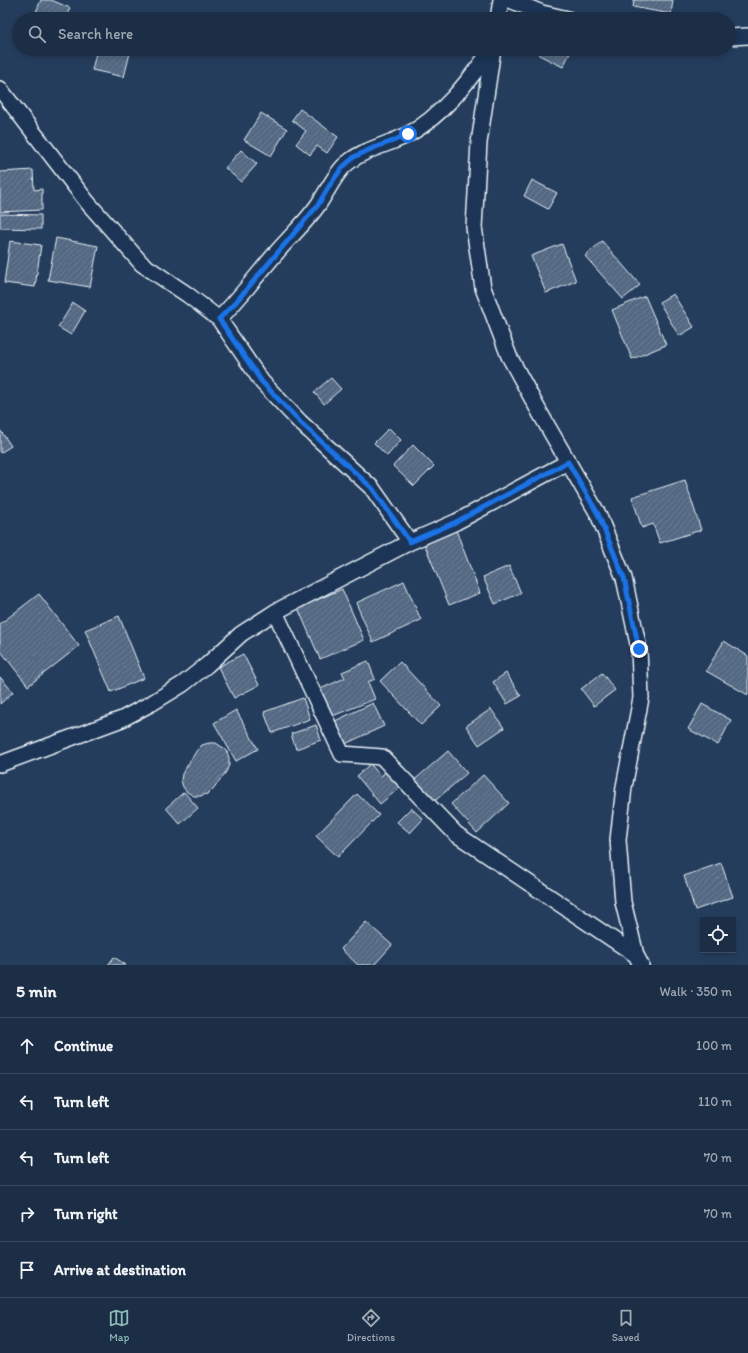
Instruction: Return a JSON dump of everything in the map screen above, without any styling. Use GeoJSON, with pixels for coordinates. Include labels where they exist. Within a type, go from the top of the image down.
{"type":"FeatureCollection","features":[{"type":"Feature","properties":{"kind":"street"},"geometry":{"type":"LineString","coordinates":[[499,12],[501,0]]}},
{"type":"Feature","properties":{"kind":"street"},"geometry":{"type":"LineString","coordinates":[[510,0],[540,12]]}},
{"type":"Feature","properties":{"kind":"street"},"geometry":{"type":"LineString","coordinates":[[736,37],[748,36]]}},
{"type":"Feature","properties":{"kind":"street"},"geometry":{"type":"LineString","coordinates":[[219,319],[235,303],[318,205],[342,168],[354,157],[408,134],[433,118],[467,82],[487,56]]}},
{"type":"Feature","properties":{"kind":"street"},"geometry":{"type":"LineString","coordinates":[[491,56],[479,143],[474,227],[483,288],[509,356],[598,514],[624,578],[639,649],[641,698],[624,787],[618,840],[623,902],[639,960]]}},
{"type":"Feature","properties":{"kind":"street"},"geometry":{"type":"LineString","coordinates":[[0,89],[88,203],[142,264],[188,295],[219,319],[262,382],[300,422],[372,488],[410,542]]}},
{"type":"Feature","properties":{"kind":"street"},"geometry":{"type":"LineString","coordinates":[[0,764],[122,719],[152,703],[182,684],[241,634],[275,612],[410,542],[456,522],[568,462]]}},
{"type":"Feature","properties":{"kind":"street"},"geometry":{"type":"LineString","coordinates":[[275,612],[342,754],[382,757],[456,834],[639,960]]}},
{"type":"Feature","properties":{"kind":"building"},"geometry":{"type":"Polygon","coordinates":[[[41,0],[51,0],[70,8],[68,12],[36,12],[41,0]]]}},
{"type":"Feature","properties":{"kind":"building"},"geometry":{"type":"Polygon","coordinates":[[[634,0],[673,0],[671,12],[660,12],[633,7],[634,0]]]}},
{"type":"Feature","properties":{"kind":"building"},"geometry":{"type":"Polygon","coordinates":[[[95,56],[129,56],[124,77],[92,70],[95,56]]]}},
{"type":"Feature","properties":{"kind":"building"},"geometry":{"type":"Polygon","coordinates":[[[541,56],[568,56],[563,67],[541,56]]]}},
{"type":"Feature","properties":{"kind":"building"},"geometry":{"type":"Polygon","coordinates":[[[300,109],[338,137],[327,153],[317,146],[310,155],[296,144],[306,131],[292,120],[300,109]]]}},
{"type":"Feature","properties":{"kind":"building"},"geometry":{"type":"Polygon","coordinates":[[[261,113],[287,129],[271,156],[244,140],[261,113]]]}},
{"type":"Feature","properties":{"kind":"building"},"geometry":{"type":"Polygon","coordinates":[[[241,150],[257,164],[241,182],[225,168],[241,150]]]}},
{"type":"Feature","properties":{"kind":"building"},"geometry":{"type":"Polygon","coordinates":[[[33,170],[34,190],[42,189],[42,210],[0,212],[0,172],[33,170]]]}},
{"type":"Feature","properties":{"kind":"building"},"geometry":{"type":"Polygon","coordinates":[[[532,180],[557,193],[548,209],[524,196],[532,180]]]}},
{"type":"Feature","properties":{"kind":"building"},"geometry":{"type":"Polygon","coordinates":[[[0,214],[41,215],[41,229],[0,228],[0,214]]]}},
{"type":"Feature","properties":{"kind":"building"},"geometry":{"type":"Polygon","coordinates":[[[56,238],[98,246],[90,287],[48,280],[56,238]]]}},
{"type":"Feature","properties":{"kind":"building"},"geometry":{"type":"Polygon","coordinates":[[[10,241],[41,245],[35,287],[4,283],[10,241]]]}},
{"type":"Feature","properties":{"kind":"building"},"geometry":{"type":"Polygon","coordinates":[[[602,241],[640,285],[623,299],[585,256],[602,241]]]}},
{"type":"Feature","properties":{"kind":"building"},"geometry":{"type":"Polygon","coordinates":[[[562,244],[576,281],[546,293],[531,256],[562,244]]]}},
{"type":"Feature","properties":{"kind":"building"},"geometry":{"type":"Polygon","coordinates":[[[673,294],[694,327],[679,336],[659,302],[673,294]]]}},
{"type":"Feature","properties":{"kind":"building"},"geometry":{"type":"Polygon","coordinates":[[[645,296],[666,345],[632,359],[612,310],[645,296]]]}},
{"type":"Feature","properties":{"kind":"building"},"geometry":{"type":"Polygon","coordinates":[[[73,303],[85,311],[71,335],[58,327],[73,303]]]}},
{"type":"Feature","properties":{"kind":"building"},"geometry":{"type":"Polygon","coordinates":[[[331,378],[341,389],[324,404],[314,392],[331,378]]]}},
{"type":"Feature","properties":{"kind":"building"},"geometry":{"type":"Polygon","coordinates":[[[389,428],[401,440],[387,456],[374,443],[389,428]]]}},
{"type":"Feature","properties":{"kind":"building"},"geometry":{"type":"Polygon","coordinates":[[[0,430],[11,446],[0,453],[0,430]]]}},
{"type":"Feature","properties":{"kind":"building"},"geometry":{"type":"Polygon","coordinates":[[[413,445],[434,466],[414,486],[393,466],[413,445]]]}},
{"type":"Feature","properties":{"kind":"building"},"geometry":{"type":"Polygon","coordinates":[[[685,480],[701,530],[660,543],[653,524],[642,528],[632,497],[685,480]]]}},
{"type":"Feature","properties":{"kind":"building"},"geometry":{"type":"Polygon","coordinates":[[[456,530],[480,593],[449,605],[424,543],[456,530]]]}},
{"type":"Feature","properties":{"kind":"building"},"geometry":{"type":"Polygon","coordinates":[[[509,566],[521,593],[495,604],[483,577],[509,566]]]}},
{"type":"Feature","properties":{"kind":"building"},"geometry":{"type":"Polygon","coordinates":[[[404,581],[421,620],[373,642],[356,603],[404,581]]]}},
{"type":"Feature","properties":{"kind":"building"},"geometry":{"type":"Polygon","coordinates":[[[342,589],[364,640],[320,659],[298,608],[342,589]]]}},
{"type":"Feature","properties":{"kind":"building"},"geometry":{"type":"Polygon","coordinates":[[[39,594],[79,646],[28,686],[0,650],[0,624],[39,594]]]}},
{"type":"Feature","properties":{"kind":"building"},"geometry":{"type":"Polygon","coordinates":[[[119,616],[144,678],[111,692],[85,630],[119,616]]]}},
{"type":"Feature","properties":{"kind":"building"},"geometry":{"type":"Polygon","coordinates":[[[724,641],[748,656],[748,695],[706,671],[724,641]]]}},
{"type":"Feature","properties":{"kind":"building"},"geometry":{"type":"Polygon","coordinates":[[[243,654],[259,685],[234,698],[218,667],[243,654]]]}},
{"type":"Feature","properties":{"kind":"building"},"geometry":{"type":"Polygon","coordinates":[[[368,661],[375,679],[368,682],[375,699],[330,717],[318,690],[345,678],[342,672],[368,661]]]}},
{"type":"Feature","properties":{"kind":"building"},"geometry":{"type":"Polygon","coordinates":[[[400,662],[441,706],[421,725],[380,681],[400,662]]]}},
{"type":"Feature","properties":{"kind":"building"},"geometry":{"type":"Polygon","coordinates":[[[506,673],[521,696],[507,704],[493,682],[506,673]]]}},
{"type":"Feature","properties":{"kind":"building"},"geometry":{"type":"Polygon","coordinates":[[[602,673],[615,690],[594,706],[581,689],[602,673]]]}},
{"type":"Feature","properties":{"kind":"building"},"geometry":{"type":"Polygon","coordinates":[[[0,677],[13,692],[0,704],[0,677]]]}},
{"type":"Feature","properties":{"kind":"building"},"geometry":{"type":"Polygon","coordinates":[[[303,698],[310,719],[272,733],[264,712],[303,698]]]}},
{"type":"Feature","properties":{"kind":"building"},"geometry":{"type":"Polygon","coordinates":[[[373,703],[384,726],[345,744],[335,721],[373,703]]]}},
{"type":"Feature","properties":{"kind":"building"},"geometry":{"type":"Polygon","coordinates":[[[702,704],[731,720],[718,745],[688,729],[702,704]]]}},
{"type":"Feature","properties":{"kind":"building"},"geometry":{"type":"Polygon","coordinates":[[[491,709],[504,728],[479,745],[466,726],[491,709]]]}},
{"type":"Feature","properties":{"kind":"building"},"geometry":{"type":"Polygon","coordinates":[[[236,710],[258,749],[236,761],[214,723],[236,710]]]}},
{"type":"Feature","properties":{"kind":"building"},"geometry":{"type":"Polygon","coordinates":[[[316,725],[321,740],[296,749],[291,734],[316,725]]]}},
{"type":"Feature","properties":{"kind":"building"},"geometry":{"type":"Polygon","coordinates":[[[216,743],[227,752],[229,765],[226,772],[212,790],[207,794],[194,796],[187,792],[183,787],[181,780],[182,774],[197,750],[202,745],[216,743]]]}},
{"type":"Feature","properties":{"kind":"building"},"geometry":{"type":"Polygon","coordinates":[[[448,751],[467,773],[430,805],[411,783],[448,751]]]}},
{"type":"Feature","properties":{"kind":"building"},"geometry":{"type":"Polygon","coordinates":[[[370,764],[381,776],[389,769],[403,785],[380,804],[357,776],[370,764]]]}},
{"type":"Feature","properties":{"kind":"building"},"geometry":{"type":"Polygon","coordinates":[[[483,775],[509,803],[477,833],[451,804],[483,775]]]}},
{"type":"Feature","properties":{"kind":"building"},"geometry":{"type":"Polygon","coordinates":[[[184,792],[198,808],[180,824],[166,808],[184,792]]]}},
{"type":"Feature","properties":{"kind":"building"},"geometry":{"type":"Polygon","coordinates":[[[357,794],[379,815],[338,857],[316,836],[357,794]]]}},
{"type":"Feature","properties":{"kind":"building"},"geometry":{"type":"Polygon","coordinates":[[[411,808],[423,819],[410,833],[397,822],[411,808]]]}},
{"type":"Feature","properties":{"kind":"building"},"geometry":{"type":"Polygon","coordinates":[[[721,863],[733,897],[695,910],[684,876],[721,863]]]}},
{"type":"Feature","properties":{"kind":"building"},"geometry":{"type":"Polygon","coordinates":[[[366,922],[392,945],[374,965],[358,965],[341,949],[366,922]]]}},
{"type":"Feature","properties":{"kind":"building"},"geometry":{"type":"Polygon","coordinates":[[[114,957],[126,965],[108,965],[114,957]]]}},
{"type":"Feature","properties":{"kind":"route"},"geometry":{"type":"LineString","coordinates":[[408,134],[354,157],[342,168],[318,205],[235,303],[219,319],[262,382],[300,422],[372,488],[410,542],[456,522],[568,462],[598,514],[624,578],[639,649]]}}]}
